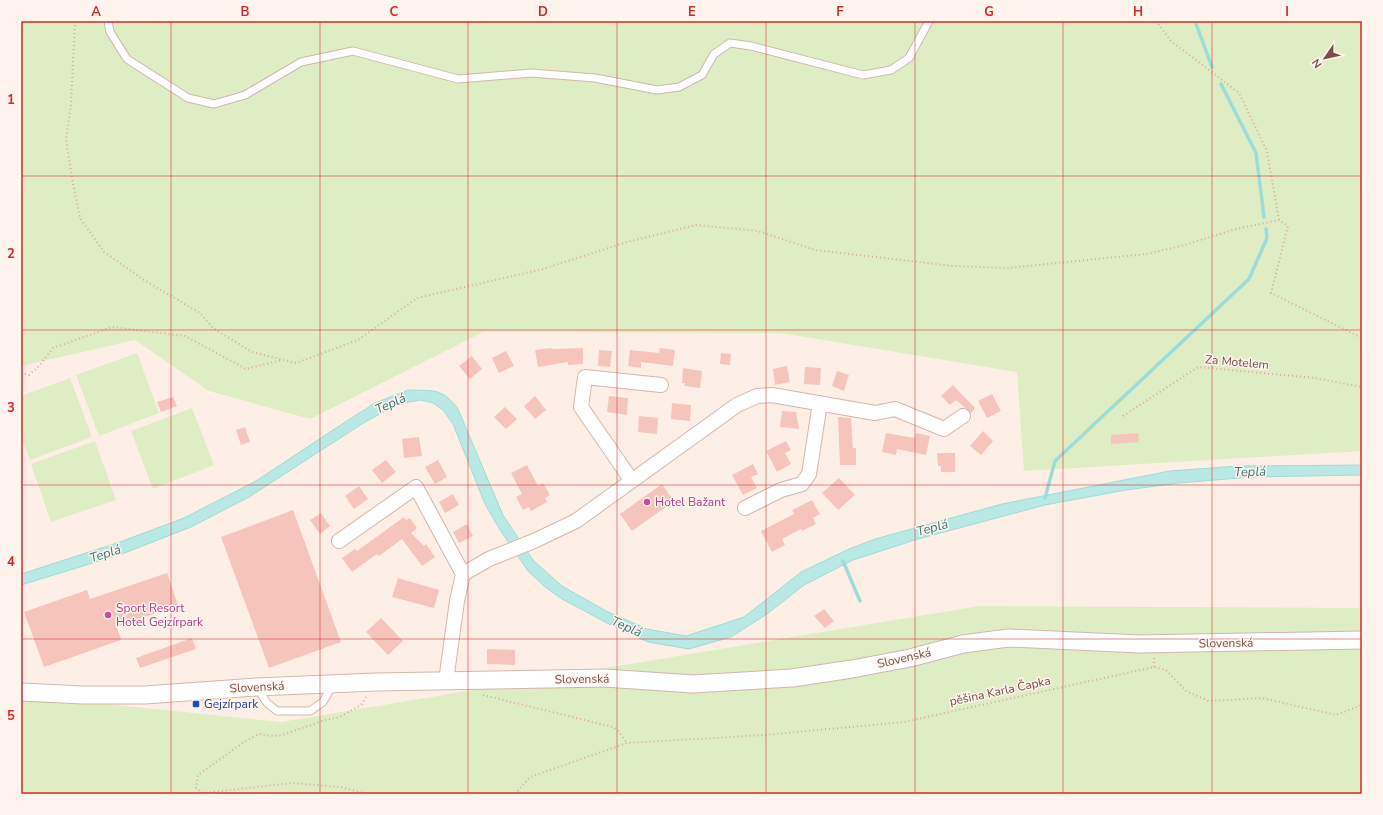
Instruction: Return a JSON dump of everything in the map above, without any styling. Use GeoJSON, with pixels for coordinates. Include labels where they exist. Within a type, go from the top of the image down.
{"type":"FeatureCollection","features":[{"type":"Feature","properties":{"kind":"street"},"geometry":{"type":"LineString","coordinates":[[632,481],[581,407],[585,377],[661,385]]}},
{"type":"Feature","properties":{"kind":"street"},"geometry":{"type":"LineString","coordinates":[[463,574],[489,559],[534,541],[576,520],[737,405],[758,396],[772,395],[876,413],[895,409],[944,429],[963,416]]}},
{"type":"Feature","properties":{"kind":"street"},"geometry":{"type":"LineString","coordinates":[[745,508],[781,490],[802,484],[809,474],[820,403]]}},
{"type":"Feature","properties":{"kind":"street"},"geometry":{"type":"LineString","coordinates":[[339,541],[416,487],[463,574],[457,601],[446,681]]}},
{"type":"Feature","properties":{"kind":"street","name":"Slovenská"},"geometry":{"type":"LineString","coordinates":[[21,692],[83,695],[145,694],[375,682],[605,678],[693,684],[792,678],[910,658],[963,644],[1008,638],[1140,644],[1362,640]]}},
{"type":"Feature","properties":{"kind":"lane"},"geometry":{"type":"LineString","coordinates":[[108,21],[110,32],[127,59],[188,98],[214,104],[245,95],[301,62],[353,51],[458,79],[531,73],[596,78],[657,90],[679,87],[702,75],[714,54],[730,43],[751,46],[863,75],[891,70],[909,58],[929,21]]}},
{"type":"Feature","properties":{"kind":"lane"},"geometry":{"type":"LineString","coordinates":[[257,687],[267,703],[277,711],[310,711],[323,702],[333,684]]}},
{"type":"Feature","properties":{"kind":"path"},"geometry":{"type":"LineString","coordinates":[[75,21],[71,104],[66,140],[80,218],[104,252],[144,280],[200,313],[213,328],[252,352],[296,364],[358,340],[417,298],[543,269],[627,242],[696,224],[758,232],[815,250],[953,266],[1008,268],[1146,254],[1181,246],[1236,229],[1279,220],[1288,226],[1271,294],[1362,338]]}},
{"type":"Feature","properties":{"kind":"path"},"geometry":{"type":"LineString","coordinates":[[1156,21],[1172,41],[1239,93],[1267,151],[1279,220]]}},
{"type":"Feature","properties":{"kind":"path"},"geometry":{"type":"LineString","coordinates":[[21,373],[28,375],[39,366],[53,348],[112,327],[185,336],[246,369],[283,360]]}},
{"type":"Feature","properties":{"kind":"path","name":"Za Motelem"},"geometry":{"type":"LineString","coordinates":[[1123,416],[1198,367],[1315,378],[1362,388]]}},
{"type":"Feature","properties":{"kind":"path","name":"pěšina Karla Čapka"},"geometry":{"type":"LineString","coordinates":[[515,794],[530,778],[626,743],[764,735],[904,722],[1154,667],[1166,670],[1186,690],[1209,701],[1262,698],[1336,715],[1362,705]]}},
{"type":"Feature","properties":{"kind":"path"},"geometry":{"type":"LineString","coordinates":[[367,794],[340,787],[293,783],[203,793],[196,788],[198,775],[244,742],[258,734],[277,736],[325,720],[340,717],[361,705],[375,682]]}},
{"type":"Feature","properties":{"kind":"path"},"geometry":{"type":"LineString","coordinates":[[483,695],[612,727],[619,732],[626,743]]}},
{"type":"Feature","properties":{"kind":"green space"},"geometry":{"type":"Polygon","coordinates":[[[21,21],[1362,21],[1362,451],[1024,471],[1017,372],[781,333],[483,332],[310,419],[209,391],[135,340],[21,366],[21,21]]]}},
{"type":"Feature","properties":{"kind":"green space"},"geometry":{"type":"Polygon","coordinates":[[[137,353],[159,413],[99,436],[76,375],[137,353]]]}},
{"type":"Feature","properties":{"kind":"green space"},"geometry":{"type":"Polygon","coordinates":[[[70,378],[92,437],[30,460],[21,436],[21,396],[70,378]]]}},
{"type":"Feature","properties":{"kind":"green space"},"geometry":{"type":"Polygon","coordinates":[[[192,408],[214,465],[153,489],[131,431],[192,408]]]}},
{"type":"Feature","properties":{"kind":"green space"},"geometry":{"type":"Polygon","coordinates":[[[95,441],[116,500],[51,522],[31,464],[95,441]]]}},
{"type":"Feature","properties":{"kind":"green space"},"geometry":{"type":"Polygon","coordinates":[[[979,606],[1362,608],[1362,794],[21,794],[21,695],[281,722],[979,606]]]}},
{"type":"Feature","properties":{"kind":"water","name":"Teplá"},"geometry":{"type":"Polygon","coordinates":[[[408,390],[436,392],[447,397],[458,409],[503,515],[533,560],[562,586],[606,611],[647,629],[686,636],[744,617],[801,572],[849,549],[875,539],[1002,504],[1170,471],[1238,466],[1362,465],[1362,475],[1251,477],[1179,483],[1126,490],[1045,505],[918,539],[853,560],[804,585],[767,614],[731,637],[689,649],[648,642],[609,624],[562,599],[545,587],[528,571],[500,530],[485,504],[453,424],[443,410],[433,403],[421,400],[395,406],[365,422],[249,497],[191,527],[122,554],[21,585],[21,574],[117,543],[184,518],[256,481],[375,403],[408,390]]]}},
{"type":"Feature","properties":{"kind":"building"},"geometry":{"type":"Polygon","coordinates":[[[551,348],[583,348],[583,364],[568,365],[568,362],[538,367],[535,350],[551,348]]]}},
{"type":"Feature","properties":{"kind":"building"},"geometry":{"type":"Polygon","coordinates":[[[660,348],[675,350],[673,366],[641,362],[641,368],[628,366],[630,350],[659,353],[660,348]]]}},
{"type":"Feature","properties":{"kind":"building"},"geometry":{"type":"Polygon","coordinates":[[[599,350],[612,351],[610,367],[598,366],[599,350]]]}},
{"type":"Feature","properties":{"kind":"building"},"geometry":{"type":"Polygon","coordinates":[[[506,351],[514,366],[499,373],[492,358],[506,351]]]}},
{"type":"Feature","properties":{"kind":"building"},"geometry":{"type":"Polygon","coordinates":[[[721,353],[731,354],[730,365],[720,364],[721,353]]]}},
{"type":"Feature","properties":{"kind":"building"},"geometry":{"type":"Polygon","coordinates":[[[472,356],[482,369],[470,379],[459,366],[472,356]]]}},
{"type":"Feature","properties":{"kind":"building"},"geometry":{"type":"Polygon","coordinates":[[[787,366],[790,382],[775,385],[773,369],[787,366]]]}},
{"type":"Feature","properties":{"kind":"building"},"geometry":{"type":"Polygon","coordinates":[[[805,367],[821,368],[820,385],[804,384],[805,367]]]}},
{"type":"Feature","properties":{"kind":"building"},"geometry":{"type":"Polygon","coordinates":[[[683,368],[702,371],[700,388],[684,386],[685,383],[682,383],[683,368]]]}},
{"type":"Feature","properties":{"kind":"building"},"geometry":{"type":"Polygon","coordinates":[[[837,371],[849,375],[844,391],[832,386],[837,371]]]}},
{"type":"Feature","properties":{"kind":"building"},"geometry":{"type":"Polygon","coordinates":[[[953,385],[975,408],[971,413],[956,400],[950,405],[941,396],[953,385]]]}},
{"type":"Feature","properties":{"kind":"building"},"geometry":{"type":"Polygon","coordinates":[[[992,394],[1001,411],[987,418],[978,401],[992,394]]]}},
{"type":"Feature","properties":{"kind":"building"},"geometry":{"type":"Polygon","coordinates":[[[535,396],[546,410],[535,419],[524,406],[535,396]]]}},
{"type":"Feature","properties":{"kind":"building"},"geometry":{"type":"Polygon","coordinates":[[[609,396],[628,398],[627,415],[607,412],[609,396]]]}},
{"type":"Feature","properties":{"kind":"building"},"geometry":{"type":"Polygon","coordinates":[[[173,397],[177,406],[161,412],[157,402],[173,397]]]}},
{"type":"Feature","properties":{"kind":"building"},"geometry":{"type":"Polygon","coordinates":[[[672,403],[691,405],[690,421],[671,419],[672,403]]]}},
{"type":"Feature","properties":{"kind":"building"},"geometry":{"type":"Polygon","coordinates":[[[505,407],[517,419],[506,429],[494,417],[505,407]]]}},
{"type":"Feature","properties":{"kind":"building"},"geometry":{"type":"Polygon","coordinates":[[[782,411],[796,412],[799,429],[780,427],[782,411]]]}},
{"type":"Feature","properties":{"kind":"building"},"geometry":{"type":"Polygon","coordinates":[[[639,416],[658,418],[657,434],[638,432],[639,416]]]}},
{"type":"Feature","properties":{"kind":"building"},"geometry":{"type":"Polygon","coordinates":[[[838,417],[851,418],[853,448],[856,448],[856,465],[840,465],[838,417]]]}},
{"type":"Feature","properties":{"kind":"building"},"geometry":{"type":"Polygon","coordinates":[[[245,427],[250,442],[241,445],[236,430],[245,427]]]}},
{"type":"Feature","properties":{"kind":"building"},"geometry":{"type":"Polygon","coordinates":[[[983,431],[993,441],[981,455],[970,446],[983,431]]]}},
{"type":"Feature","properties":{"kind":"building"},"geometry":{"type":"Polygon","coordinates":[[[886,433],[915,438],[916,433],[930,436],[926,455],[897,449],[896,455],[882,452],[886,433]]]}},
{"type":"Feature","properties":{"kind":"building"},"geometry":{"type":"Polygon","coordinates":[[[1138,433],[1139,442],[1111,444],[1111,435],[1138,433]]]}},
{"type":"Feature","properties":{"kind":"building"},"geometry":{"type":"Polygon","coordinates":[[[419,437],[422,456],[404,458],[402,439],[419,437]]]}},
{"type":"Feature","properties":{"kind":"building"},"geometry":{"type":"Polygon","coordinates":[[[786,441],[791,450],[785,453],[791,464],[777,472],[766,451],[786,441]]]}},
{"type":"Feature","properties":{"kind":"building"},"geometry":{"type":"Polygon","coordinates":[[[937,453],[955,453],[955,472],[941,472],[941,466],[938,466],[937,453]]]}},
{"type":"Feature","properties":{"kind":"building"},"geometry":{"type":"Polygon","coordinates":[[[386,460],[396,472],[382,483],[372,470],[386,460]]]}},
{"type":"Feature","properties":{"kind":"building"},"geometry":{"type":"Polygon","coordinates":[[[438,460],[447,477],[435,484],[425,467],[438,460]]]}},
{"type":"Feature","properties":{"kind":"building"},"geometry":{"type":"Polygon","coordinates":[[[753,464],[758,474],[751,477],[757,488],[743,495],[732,475],[753,464]]]}},
{"type":"Feature","properties":{"kind":"building"},"geometry":{"type":"Polygon","coordinates":[[[527,465],[538,486],[543,483],[550,495],[545,498],[547,502],[531,511],[529,507],[523,510],[516,497],[522,494],[511,473],[527,465]]]}},
{"type":"Feature","properties":{"kind":"building"},"geometry":{"type":"Polygon","coordinates":[[[839,478],[855,495],[838,510],[822,493],[839,478]]]}},
{"type":"Feature","properties":{"kind":"building"},"geometry":{"type":"Polygon","coordinates":[[[662,484],[674,501],[632,531],[620,514],[662,484]]]}},
{"type":"Feature","properties":{"kind":"building"},"geometry":{"type":"Polygon","coordinates":[[[359,486],[368,499],[354,509],[345,496],[359,486]]]}},
{"type":"Feature","properties":{"kind":"building"},"geometry":{"type":"Polygon","coordinates":[[[453,494],[459,505],[445,513],[439,502],[453,494]]]}},
{"type":"Feature","properties":{"kind":"building"},"geometry":{"type":"Polygon","coordinates":[[[812,500],[820,514],[813,518],[816,524],[802,531],[801,529],[782,539],[785,545],[772,552],[761,531],[794,514],[792,510],[812,500]]]}},
{"type":"Feature","properties":{"kind":"building"},"geometry":{"type":"Polygon","coordinates":[[[293,510],[341,642],[269,668],[221,537],[293,510]]]}},
{"type":"Feature","properties":{"kind":"building"},"geometry":{"type":"Polygon","coordinates":[[[321,513],[330,526],[320,534],[310,520],[321,513]]]}},
{"type":"Feature","properties":{"kind":"building"},"geometry":{"type":"Polygon","coordinates":[[[404,517],[406,520],[410,518],[417,528],[411,533],[424,546],[426,544],[435,557],[422,566],[402,539],[379,556],[377,554],[352,572],[342,558],[355,549],[357,551],[404,517]]]}},
{"type":"Feature","properties":{"kind":"building"},"geometry":{"type":"Polygon","coordinates":[[[467,524],[473,536],[459,543],[453,532],[467,524]]]}},
{"type":"Feature","properties":{"kind":"building"},"geometry":{"type":"Polygon","coordinates":[[[167,573],[178,605],[117,627],[121,640],[44,667],[24,612],[87,590],[90,599],[167,573]]]}},
{"type":"Feature","properties":{"kind":"building"},"geometry":{"type":"Polygon","coordinates":[[[398,578],[439,590],[434,608],[392,597],[398,578]]]}},
{"type":"Feature","properties":{"kind":"building"},"geometry":{"type":"Polygon","coordinates":[[[824,609],[834,621],[825,628],[814,616],[824,609]]]}},
{"type":"Feature","properties":{"kind":"building"},"geometry":{"type":"Polygon","coordinates":[[[381,618],[403,641],[388,655],[366,632],[381,618]]]}},
{"type":"Feature","properties":{"kind":"building"},"geometry":{"type":"Polygon","coordinates":[[[192,638],[196,649],[140,668],[136,658],[192,638]]]}},
{"type":"Feature","properties":{"kind":"building"},"geometry":{"type":"Polygon","coordinates":[[[487,649],[515,650],[515,665],[487,664],[487,649]]]}},
{"type":"Feature","properties":{"kind":"waterway"},"geometry":{"type":"LineString","coordinates":[[1195,21],[1212,67]]}},
{"type":"Feature","properties":{"kind":"waterway"},"geometry":{"type":"LineString","coordinates":[[1221,84],[1256,153],[1264,217]]}},
{"type":"Feature","properties":{"kind":"waterway"},"geometry":{"type":"LineString","coordinates":[[1045,498],[1055,461],[1249,279],[1267,238],[1266,229]]}},
{"type":"Feature","properties":{"kind":"waterway"},"geometry":{"type":"LineString","coordinates":[[843,561],[860,601]]}},
{"type":"Feature","properties":{"kind":"place","name":"Hotel Bažant"},"geometry":{"type":"Point","coordinates":[647,502]}},
{"type":"Feature","properties":{"kind":"place","name":"Sport Resort Hotel Gejzírpark"},"geometry":{"type":"Point","coordinates":[108,615]}},
{"type":"Feature","properties":{"kind":"place","name":"Gejzírpark"},"geometry":{"type":"Point","coordinates":[196,704]}}]}
